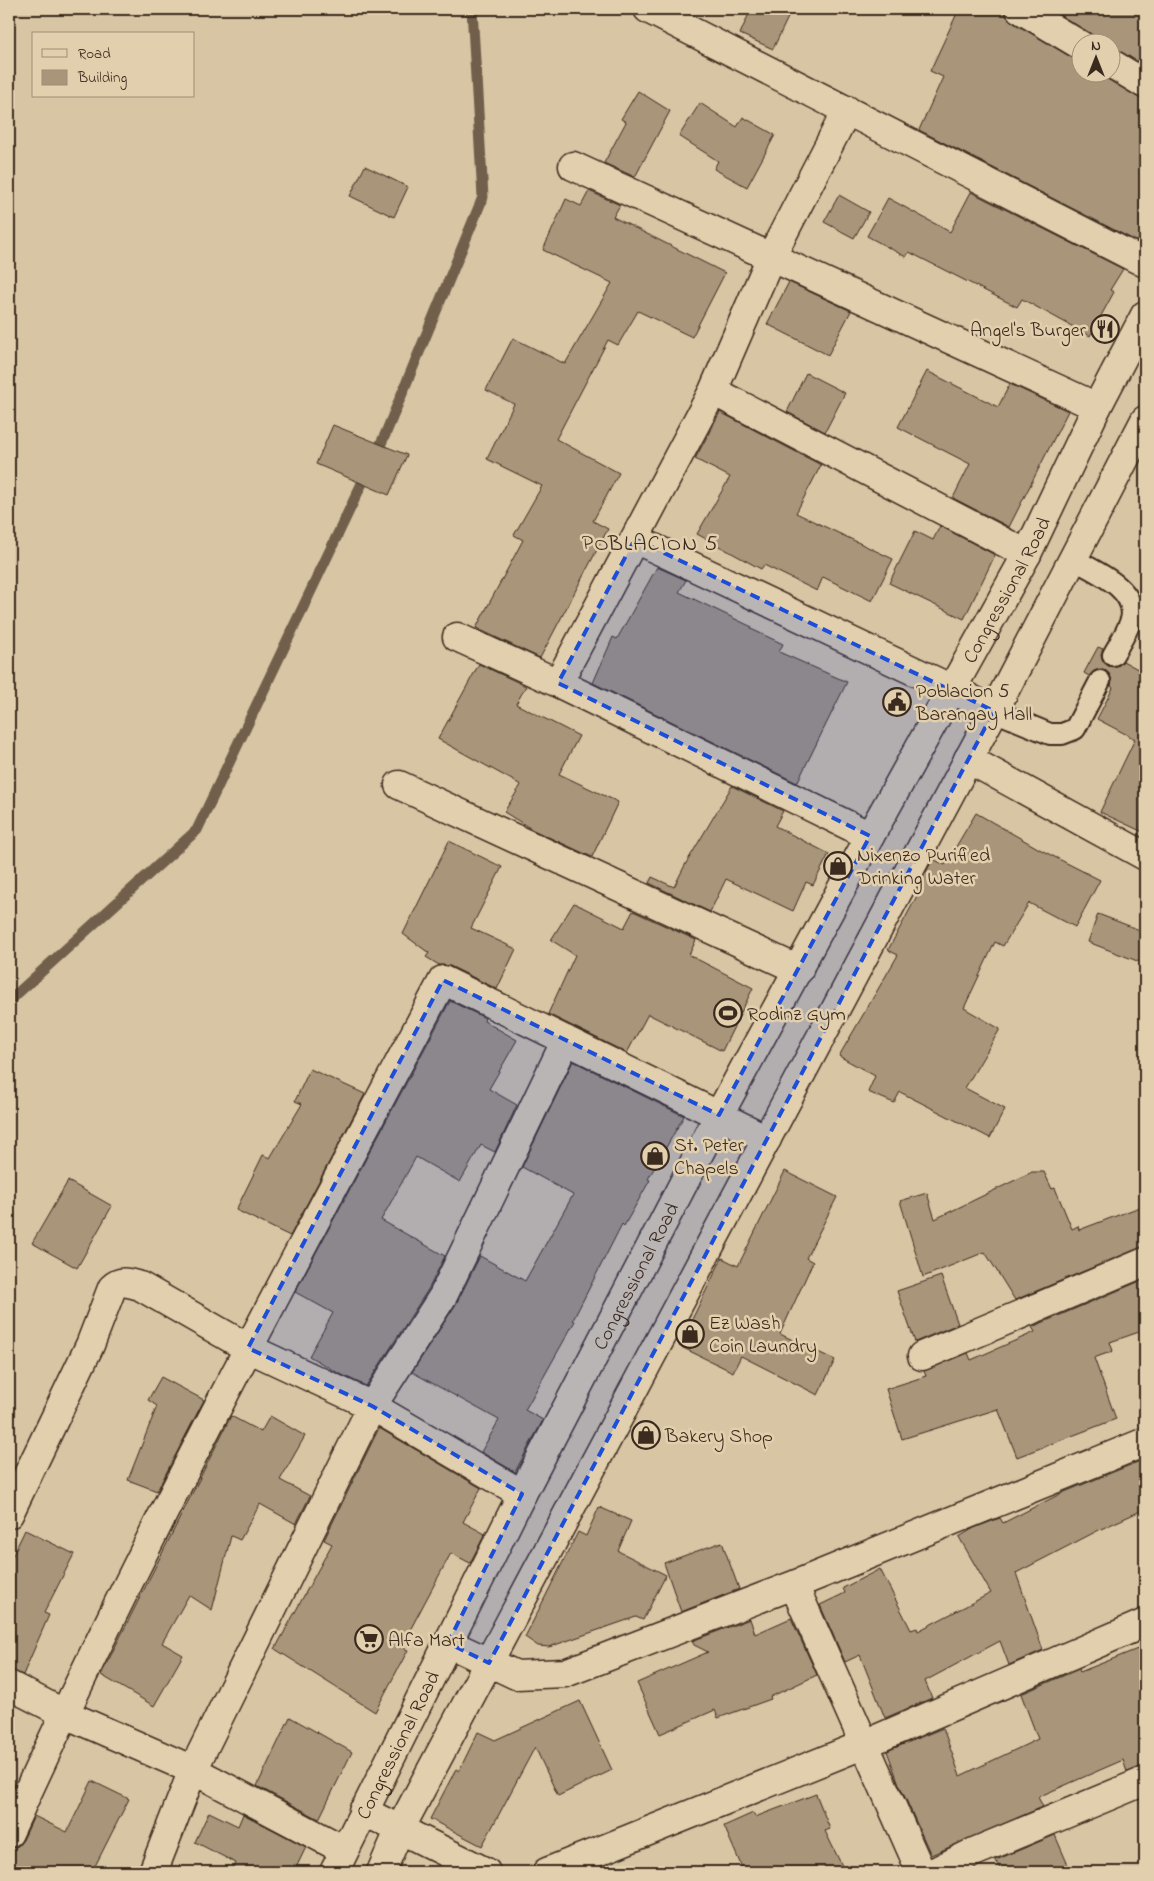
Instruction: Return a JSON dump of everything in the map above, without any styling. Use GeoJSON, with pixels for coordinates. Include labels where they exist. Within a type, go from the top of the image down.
{"type":"FeatureCollection","features":[{"type":"Feature","properties":{"kind":"street"},"geometry":{"type":"LineString","coordinates":[[648,9],[1145,263]]}},
{"type":"Feature","properties":{"kind":"street"},"geometry":{"type":"LineString","coordinates":[[1020,9],[1072,40]]}},
{"type":"Feature","properties":{"kind":"street"},"geometry":{"type":"LineString","coordinates":[[1122,70],[1145,84]]}},
{"type":"Feature","properties":{"kind":"street"},"geometry":{"type":"LineString","coordinates":[[558,683],[712,391],[771,257],[847,110]]}},
{"type":"Feature","properties":{"kind":"street"},"geometry":{"type":"LineString","coordinates":[[573,166],[1097,408]]}},
{"type":"Feature","properties":{"kind":"street","name":"Congressional Road"},"geometry":{"type":"LineString","coordinates":[[339,1861],[522,1494],[720,1115],[870,836],[1026,554],[1097,408],[1145,315]]}},
{"type":"Feature","properties":{"kind":"street"},"geometry":{"type":"LineString","coordinates":[[712,391],[1026,554]]}},
{"type":"Feature","properties":{"kind":"street","name":"Congressional Road"},"geometry":{"type":"LineString","coordinates":[[381,1872],[400,1829],[994,711],[1145,420]]}},
{"type":"Feature","properties":{"kind":"street"},"geometry":{"type":"LineString","coordinates":[[635,539],[952,689],[994,711]]}},
{"type":"Feature","properties":{"kind":"street"},"geometry":{"type":"LineString","coordinates":[[457,637],[558,683],[870,836]]}},
{"type":"Feature","properties":{"kind":"street"},"geometry":{"type":"LineString","coordinates":[[968,759],[1145,856]]}},
{"type":"Feature","properties":{"kind":"street"},"geometry":{"type":"LineString","coordinates":[[399,785],[799,970]]}},
{"type":"Feature","properties":{"kind":"street"},"geometry":{"type":"LineString","coordinates":[[9,1833],[63,1713],[248,1348],[443,980],[767,1139]]}},
{"type":"Feature","properties":{"kind":"street"},"geometry":{"type":"LineString","coordinates":[[153,1872],[193,1770],[372,1406],[443,1296],[566,1040]]}},
{"type":"Feature","properties":{"kind":"street"},"geometry":{"type":"LineString","coordinates":[[922,1356],[1145,1262]]}},
{"type":"Feature","properties":{"kind":"street"},"geometry":{"type":"LineString","coordinates":[[9,1514],[90,1345],[112,1288],[116,1284],[123,1282],[140,1286],[248,1348],[372,1406],[522,1494]]}},
{"type":"Feature","properties":{"kind":"street"},"geometry":{"type":"LineString","coordinates":[[448,1643],[516,1675],[564,1673],[794,1585],[1145,1442]]}},
{"type":"Feature","properties":{"kind":"street"},"geometry":{"type":"LineString","coordinates":[[794,1585],[921,1872]]}},
{"type":"Feature","properties":{"kind":"street"},"geometry":{"type":"LineString","coordinates":[[547,1872],[865,1744],[1145,1623]]}},
{"type":"Feature","properties":{"kind":"street"},"geometry":{"type":"LineString","coordinates":[[9,1686],[63,1713],[193,1770],[339,1861]]}},
{"type":"Feature","properties":{"kind":"street"},"geometry":{"type":"LineString","coordinates":[[934,1872],[979,1862],[1145,1781]]}},
{"type":"Feature","properties":{"kind":"street"},"geometry":{"type":"LineString","coordinates":[[364,1811],[486,1872]]}},
{"type":"Feature","properties":{"kind":"lane"},"geometry":{"type":"LineString","coordinates":[[1073,559],[1105,577],[1126,593],[1132,606],[1131,620],[1113,655]]}},
{"type":"Feature","properties":{"kind":"lane"},"geometry":{"type":"LineString","coordinates":[[994,711],[1050,734],[1062,734],[1075,729],[1100,681]]}},
{"type":"Feature","properties":{"kind":"highlighted area"},"geometry":{"type":"Polygon","coordinates":[[[635,539],[994,711],[489,1663],[448,1643],[522,1494],[372,1406],[248,1348],[443,980],[719,1115],[870,836],[558,683],[635,539]]]}},
{"type":"Feature","properties":{"kind":"building"},"geometry":{"type":"Polygon","coordinates":[[[751,9],[792,9],[773,49],[740,34],[751,9]]]}},
{"type":"Feature","properties":{"kind":"building"},"geometry":{"type":"Polygon","coordinates":[[[959,9],[1004,9],[1006,16],[1012,22],[1072,58],[1072,82],[1112,82],[1145,100],[1145,229],[1138,242],[919,130],[943,77],[930,71],[959,9]]]}},
{"type":"Feature","properties":{"kind":"building"},"geometry":{"type":"Polygon","coordinates":[[[1050,9],[1145,9],[1145,66],[1122,52],[1122,32],[1088,32],[1050,9]]]}},
{"type":"Feature","properties":{"kind":"building"},"geometry":{"type":"Polygon","coordinates":[[[638,91],[670,111],[635,177],[604,163],[626,122],[621,119],[638,91]]]}},
{"type":"Feature","properties":{"kind":"building"},"geometry":{"type":"Polygon","coordinates":[[[700,103],[737,127],[743,117],[775,135],[747,187],[714,169],[718,161],[679,136],[700,103]]]}},
{"type":"Feature","properties":{"kind":"building"},"geometry":{"type":"Polygon","coordinates":[[[365,166],[408,187],[394,217],[350,196],[365,166]]]}},
{"type":"Feature","properties":{"kind":"building"},"geometry":{"type":"Polygon","coordinates":[[[589,191],[620,205],[613,217],[725,273],[692,337],[638,311],[618,345],[608,340],[556,439],[619,473],[593,521],[608,529],[540,658],[476,628],[523,540],[514,535],[542,486],[487,459],[514,404],[486,390],[513,338],[565,364],[612,283],[543,250],[566,199],[581,206],[589,191]]]}},
{"type":"Feature","properties":{"kind":"building"},"geometry":{"type":"Polygon","coordinates":[[[971,192],[1123,269],[1110,290],[1114,292],[1090,336],[1022,299],[1017,307],[909,252],[906,257],[867,236],[888,198],[950,232],[971,192]]]}},
{"type":"Feature","properties":{"kind":"building"},"geometry":{"type":"Polygon","coordinates":[[[839,195],[869,212],[854,238],[824,222],[839,195]]]}},
{"type":"Feature","properties":{"kind":"building"},"geometry":{"type":"Polygon","coordinates":[[[789,282],[851,311],[828,355],[767,324],[789,282]]]}},
{"type":"Feature","properties":{"kind":"building"},"geometry":{"type":"Polygon","coordinates":[[[927,371],[998,407],[1010,384],[1068,411],[1009,527],[953,498],[970,464],[898,427],[927,371]]]}},
{"type":"Feature","properties":{"kind":"building"},"geometry":{"type":"Polygon","coordinates":[[[806,373],[845,393],[825,432],[787,412],[806,373]]]}},
{"type":"Feature","properties":{"kind":"building"},"geometry":{"type":"Polygon","coordinates":[[[720,412],[821,465],[796,513],[893,559],[872,601],[823,577],[817,591],[764,565],[761,569],[697,534],[730,477],[695,459],[720,412]]]}},
{"type":"Feature","properties":{"kind":"building"},"geometry":{"type":"Polygon","coordinates":[[[333,425],[407,455],[389,495],[316,464],[333,425]]]}},
{"type":"Feature","properties":{"kind":"building"},"geometry":{"type":"Polygon","coordinates":[[[940,526],[995,555],[964,619],[889,583],[915,531],[933,540],[940,526]]]}},
{"type":"Feature","properties":{"kind":"building"},"geometry":{"type":"Polygon","coordinates":[[[657,567],[686,580],[679,592],[783,644],[779,652],[847,682],[797,783],[593,683],[613,637],[617,639],[657,567]]]}},
{"type":"Feature","properties":{"kind":"building"},"geometry":{"type":"Polygon","coordinates":[[[1098,647],[1103,649],[1101,655],[1103,661],[1108,666],[1114,667],[1123,661],[1145,673],[1145,833],[1100,812],[1135,739],[1097,719],[1113,688],[1110,675],[1105,670],[1094,671],[1089,676],[1084,673],[1098,647]]]}},
{"type":"Feature","properties":{"kind":"building"},"geometry":{"type":"Polygon","coordinates":[[[479,664],[526,686],[516,704],[579,736],[559,774],[618,802],[592,857],[533,830],[504,812],[521,785],[438,739],[479,664]]]}},
{"type":"Feature","properties":{"kind":"building"},"geometry":{"type":"Polygon","coordinates":[[[732,786],[783,811],[775,826],[829,854],[813,885],[806,882],[793,911],[726,879],[710,912],[649,883],[652,877],[674,887],[732,786]]]}},
{"type":"Feature","properties":{"kind":"building"},"geometry":{"type":"Polygon","coordinates":[[[976,813],[1043,851],[1100,880],[1075,927],[1029,903],[1003,946],[995,942],[964,1008],[1000,1029],[965,1088],[1005,1109],[990,1138],[900,1092],[894,1103],[868,1092],[875,1076],[839,1056],[898,955],[888,950],[917,896],[914,894],[933,859],[945,865],[976,813]]]}},
{"type":"Feature","properties":{"kind":"building"},"geometry":{"type":"Polygon","coordinates":[[[449,841],[502,867],[471,928],[516,949],[497,989],[450,966],[439,965],[426,957],[429,953],[403,934],[449,841]]]}},
{"type":"Feature","properties":{"kind":"building"},"geometry":{"type":"Polygon","coordinates":[[[574,903],[624,928],[633,911],[696,940],[689,955],[753,988],[722,1051],[648,1014],[627,1053],[548,1014],[575,955],[551,940],[574,903]]]}},
{"type":"Feature","properties":{"kind":"building"},"geometry":{"type":"Polygon","coordinates":[[[1098,914],[1145,932],[1145,964],[1088,942],[1098,914]]]}},
{"type":"Feature","properties":{"kind":"building"},"geometry":{"type":"Polygon","coordinates":[[[450,1001],[485,1018],[484,1021],[517,1040],[489,1089],[517,1105],[495,1152],[481,1145],[460,1182],[416,1157],[381,1220],[445,1256],[429,1288],[366,1386],[338,1373],[309,1356],[333,1313],[295,1292],[450,1001]]]}},
{"type":"Feature","properties":{"kind":"building"},"geometry":{"type":"Polygon","coordinates":[[[573,1061],[684,1116],[624,1226],[622,1224],[573,1320],[575,1321],[525,1410],[543,1420],[515,1472],[481,1452],[499,1420],[412,1372],[456,1304],[480,1256],[525,1281],[573,1195],[522,1167],[573,1061]]]}},
{"type":"Feature","properties":{"kind":"building"},"geometry":{"type":"Polygon","coordinates":[[[310,1069],[365,1094],[290,1236],[236,1210],[263,1155],[270,1158],[302,1104],[295,1101],[310,1069]]]}},
{"type":"Feature","properties":{"kind":"building"},"geometry":{"type":"Polygon","coordinates":[[[785,1171],[837,1197],[806,1258],[813,1262],[780,1334],[835,1360],[818,1395],[741,1356],[733,1372],[679,1346],[722,1258],[738,1266],[785,1171]]]}},
{"type":"Feature","properties":{"kind":"building"},"geometry":{"type":"Polygon","coordinates":[[[1032,1172],[1044,1172],[1052,1189],[1055,1188],[1072,1229],[1078,1226],[1079,1230],[1145,1205],[1145,1247],[1015,1300],[985,1252],[923,1277],[900,1201],[927,1193],[935,1219],[1032,1172]]]}},
{"type":"Feature","properties":{"kind":"building"},"geometry":{"type":"Polygon","coordinates":[[[68,1181],[112,1206],[77,1268],[32,1243],[68,1181]]]}},
{"type":"Feature","properties":{"kind":"building"},"geometry":{"type":"Polygon","coordinates":[[[941,1276],[958,1324],[915,1342],[897,1291],[941,1276]]]}},
{"type":"Feature","properties":{"kind":"building"},"geometry":{"type":"Polygon","coordinates":[[[1145,1279],[1145,1330],[1110,1342],[1113,1351],[1094,1358],[1116,1419],[1017,1457],[998,1409],[902,1439],[886,1389],[926,1376],[924,1371],[968,1353],[971,1360],[1035,1332],[1032,1327],[1145,1279]]]}},
{"type":"Feature","properties":{"kind":"building"},"geometry":{"type":"Polygon","coordinates":[[[161,1377],[204,1400],[157,1491],[128,1480],[157,1406],[148,1400],[161,1377]]]}},
{"type":"Feature","properties":{"kind":"building"},"geometry":{"type":"Polygon","coordinates":[[[231,1416],[261,1432],[270,1416],[305,1436],[280,1480],[310,1496],[296,1524],[260,1504],[240,1540],[231,1536],[212,1610],[189,1595],[162,1643],[183,1655],[154,1706],[101,1675],[231,1416]]]}},
{"type":"Feature","properties":{"kind":"building"},"geometry":{"type":"Polygon","coordinates":[[[379,1428],[481,1488],[463,1522],[485,1534],[470,1563],[451,1553],[401,1647],[408,1650],[375,1712],[275,1649],[332,1544],[324,1540],[379,1428]]]}},
{"type":"Feature","properties":{"kind":"building"},"geometry":{"type":"Polygon","coordinates":[[[1145,1459],[1145,1509],[1101,1529],[1016,1573],[1043,1650],[1009,1665],[1000,1641],[925,1681],[932,1698],[885,1718],[860,1655],[845,1662],[820,1605],[845,1593],[843,1588],[880,1569],[911,1630],[917,1628],[918,1631],[991,1593],[959,1537],[974,1528],[1000,1518],[1003,1523],[1062,1493],[1145,1459]]]}},
{"type":"Feature","properties":{"kind":"building"},"geometry":{"type":"Polygon","coordinates":[[[599,1507],[631,1521],[618,1551],[666,1575],[643,1620],[636,1617],[549,1647],[538,1646],[525,1637],[578,1532],[586,1536],[599,1507]]]}},
{"type":"Feature","properties":{"kind":"building"},"geometry":{"type":"Polygon","coordinates":[[[25,1530],[74,1554],[44,1613],[49,1615],[23,1675],[9,1669],[9,1563],[25,1530]]]}},
{"type":"Feature","properties":{"kind":"building"},"geometry":{"type":"Polygon","coordinates":[[[722,1542],[739,1589],[681,1612],[664,1563],[722,1542]]]}},
{"type":"Feature","properties":{"kind":"building"},"geometry":{"type":"Polygon","coordinates":[[[791,1618],[817,1675],[770,1697],[771,1699],[718,1718],[715,1710],[660,1734],[637,1683],[708,1652],[694,1645],[692,1641],[750,1619],[755,1634],[791,1618]]]}},
{"type":"Feature","properties":{"kind":"building"},"geometry":{"type":"Polygon","coordinates":[[[1145,1646],[1145,1766],[1127,1772],[1123,1760],[1038,1797],[1043,1807],[931,1855],[899,1784],[887,1751],[943,1728],[960,1776],[1038,1739],[1021,1694],[1079,1669],[1080,1672],[1145,1646]]]}},
{"type":"Feature","properties":{"kind":"building"},"geometry":{"type":"Polygon","coordinates":[[[580,1701],[612,1770],[558,1796],[535,1747],[482,1846],[430,1819],[456,1769],[459,1771],[478,1732],[495,1740],[580,1701]]]}},
{"type":"Feature","properties":{"kind":"building"},"geometry":{"type":"Polygon","coordinates":[[[290,1717],[352,1752],[319,1819],[257,1786],[290,1717]]]}},
{"type":"Feature","properties":{"kind":"building"},"geometry":{"type":"Polygon","coordinates":[[[92,1781],[129,1799],[92,1872],[9,1872],[9,1849],[18,1846],[23,1840],[34,1816],[67,1832],[92,1781]]]}},
{"type":"Feature","properties":{"kind":"building"},"geometry":{"type":"Polygon","coordinates":[[[816,1794],[830,1829],[825,1831],[845,1872],[744,1872],[724,1826],[753,1813],[755,1817],[816,1794]]]}},
{"type":"Feature","properties":{"kind":"building"},"geometry":{"type":"Polygon","coordinates":[[[209,1812],[238,1826],[243,1814],[306,1847],[294,1872],[232,1872],[236,1863],[195,1842],[209,1812]]]}},
{"type":"Feature","properties":{"kind":"building"},"geometry":{"type":"Polygon","coordinates":[[[1055,1835],[1071,1872],[1001,1872],[996,1860],[1055,1835]]]}},
{"type":"Feature","properties":{"kind":"waterway"},"geometry":{"type":"LineString","coordinates":[[9,1001],[197,830],[385,435],[483,197],[472,9]]}},
{"type":"Feature","properties":{"kind":"place","name":"Angel's Burger"},"geometry":{"type":"Point","coordinates":[1105,329]}},
{"type":"Feature","properties":{"kind":"place","name":"Poblacion 5 Barangay Hall"},"geometry":{"type":"Point","coordinates":[897,702]}},
{"type":"Feature","properties":{"kind":"place","name":"Nixenzo Purified Drinking Water"},"geometry":{"type":"Point","coordinates":[838,866]}},
{"type":"Feature","properties":{"kind":"place","name":"Rodinz Gym"},"geometry":{"type":"Point","coordinates":[728,1013]}},
{"type":"Feature","properties":{"kind":"place","name":"St. Peter Chapels"},"geometry":{"type":"Point","coordinates":[655,1156]}},
{"type":"Feature","properties":{"kind":"place","name":"Ez Wash Coin Laundry"},"geometry":{"type":"Point","coordinates":[690,1334]}},
{"type":"Feature","properties":{"kind":"place","name":"Bakery Shop"},"geometry":{"type":"Point","coordinates":[646,1435]}},
{"type":"Feature","properties":{"kind":"place","name":"Alfa Mart"},"geometry":{"type":"Point","coordinates":[369,1639]}},
{"type":"Feature","properties":{"kind":"district","name":"POBLACION 5"},"geometry":{"type":"Point","coordinates":[650,542]}}]}
